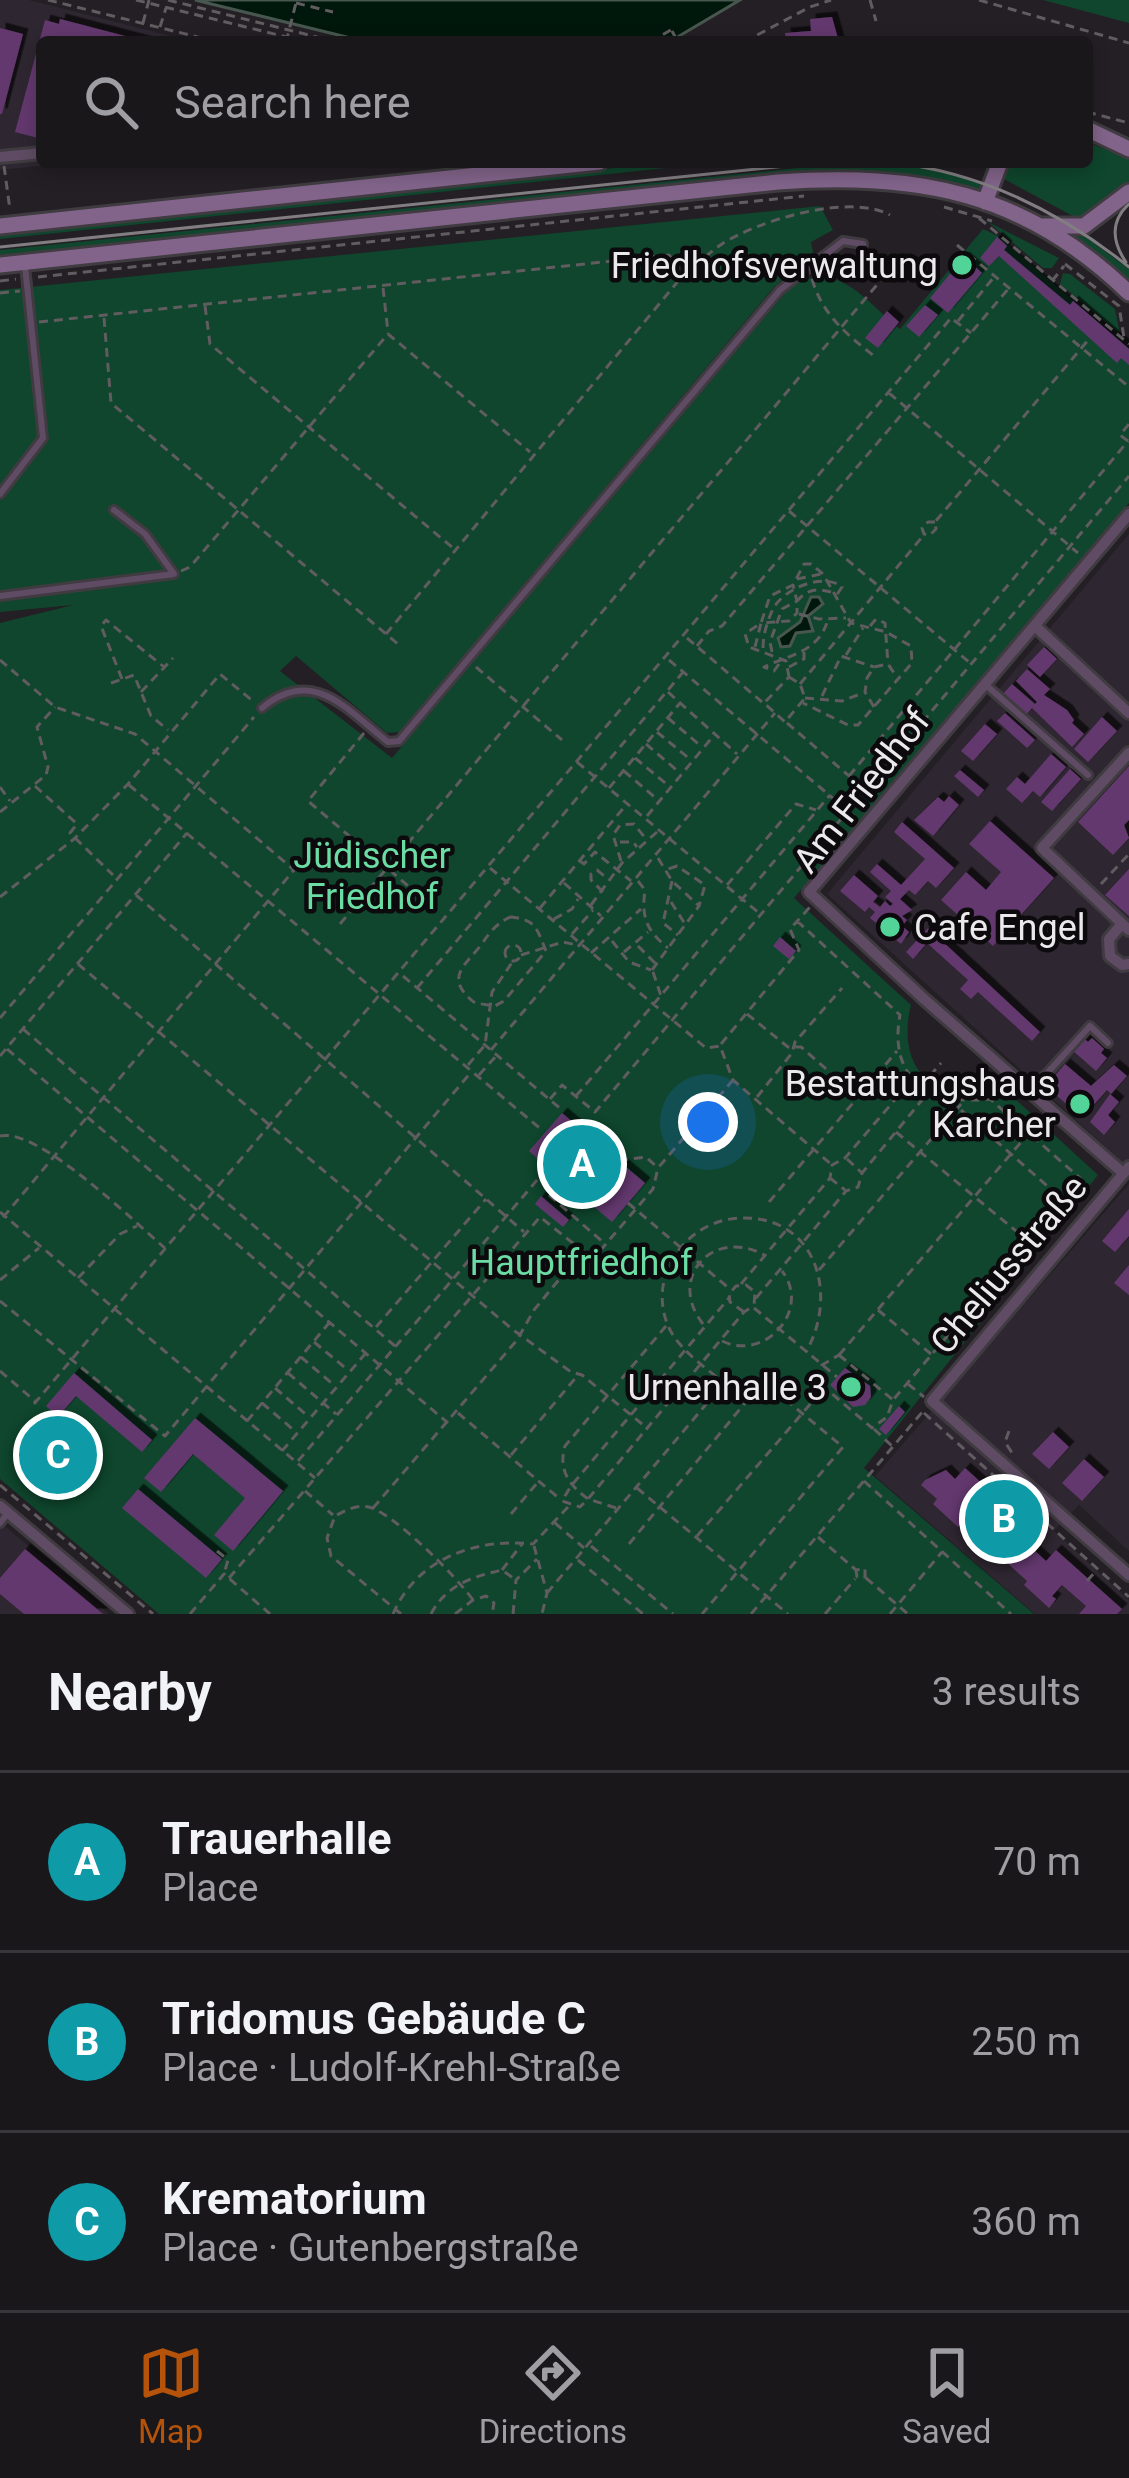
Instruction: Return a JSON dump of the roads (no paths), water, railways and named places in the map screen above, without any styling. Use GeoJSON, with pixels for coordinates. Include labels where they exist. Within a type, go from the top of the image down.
{"type":"FeatureCollection","features":[{"type":"Feature","properties":{"kind":"main road"},"geometry":{"type":"LineString","coordinates":[[1093,132],[1129,149]]}},
{"type":"Feature","properties":{"kind":"main road"},"geometry":{"type":"LineString","coordinates":[[5,219],[536,168]]}},
{"type":"Feature","properties":{"kind":"main road"},"geometry":{"type":"LineString","coordinates":[[981,210],[998,168]]}},
{"type":"Feature","properties":{"kind":"main road"},"geometry":{"type":"LineString","coordinates":[[0,265],[26,270],[778,182],[855,177],[925,184],[981,210],[1037,225],[1084,226],[1129,192]]}},
{"type":"Feature","properties":{"kind":"main road"},"geometry":{"type":"LineString","coordinates":[[1037,225],[1081,253],[1129,293]]}},
{"type":"Feature","properties":{"kind":"street"},"geometry":{"type":"LineString","coordinates":[[2,158],[36,155]]}},
{"type":"Feature","properties":{"kind":"street","name":"Am Friedhof"},"geometry":{"type":"LineString","coordinates":[[1126,1170],[1030,1092],[809,892],[1129,514]]}},
{"type":"Feature","properties":{"kind":"street"},"geometry":{"type":"LineString","coordinates":[[1035,626],[1129,713]]}},
{"type":"Feature","properties":{"kind":"street"},"geometry":{"type":"LineString","coordinates":[[1129,753],[1042,848],[1126,927],[1109,939],[1110,956],[1122,965],[1129,964]]}},
{"type":"Feature","properties":{"kind":"street","name":"Cheliusstraße"},"geometry":{"type":"LineString","coordinates":[[1126,1170],[932,1401],[1129,1575]]}},
{"type":"Feature","properties":{"kind":"street"},"geometry":{"type":"LineString","coordinates":[[3,1514],[128,1614]]}},
{"type":"Feature","properties":{"kind":"lane"},"geometry":{"type":"LineString","coordinates":[[262,708],[291,693],[331,694],[388,742],[399,741],[780,290],[843,242],[863,244]]}},
{"type":"Feature","properties":{"kind":"lane"},"geometry":{"type":"LineString","coordinates":[[0,494],[43,438],[26,270]]}},
{"type":"Feature","properties":{"kind":"lane"},"geometry":{"type":"LineString","coordinates":[[0,596],[174,574],[145,534],[114,510]]}},
{"type":"Feature","properties":{"kind":"lane"},"geometry":{"type":"LineString","coordinates":[[985,684],[1088,775]]}},
{"type":"Feature","properties":{"kind":"lane"},"geometry":{"type":"LineString","coordinates":[[1030,1092],[1090,1026],[1108,1043]]}},
{"type":"Feature","properties":{"kind":"tram line"},"geometry":{"type":"LineString","coordinates":[[0,247],[767,168]]}},
{"type":"Feature","properties":{"kind":"tram line"},"geometry":{"type":"LineString","coordinates":[[926,168],[1016,196],[1074,228],[1129,267]]}},
{"type":"Feature","properties":{"kind":"tram line"},"geometry":{"type":"LineString","coordinates":[[1126,262],[1115,232],[1129,204]]}},
{"type":"Feature","properties":{"kind":"place","name":"Friedhofsverwaltung"},"geometry":{"type":"Point","coordinates":[962,265]}},
{"type":"Feature","properties":{"kind":"place","name":"Cafe Engel"},"geometry":{"type":"Point","coordinates":[890,927]}},
{"type":"Feature","properties":{"kind":"place","name":"Bestattungshaus Karcher"},"geometry":{"type":"Point","coordinates":[1080,1104]}},
{"type":"Feature","properties":{"kind":"place","name":"Trauerhalle"},"geometry":{"type":"Point","coordinates":[582,1164]}},
{"type":"Feature","properties":{"kind":"place","name":"Urnenhalle 3"},"geometry":{"type":"Point","coordinates":[851,1387]}},
{"type":"Feature","properties":{"kind":"place","name":"Krematorium"},"geometry":{"type":"Point","coordinates":[58,1455]}},
{"type":"Feature","properties":{"kind":"place","name":"Tridomus Gebäude C"},"geometry":{"type":"Point","coordinates":[1004,1519]}},
{"type":"Feature","properties":{"kind":"park label","name":"Jüdischer Friedhof"},"geometry":{"type":"Point","coordinates":[372,876]}},
{"type":"Feature","properties":{"kind":"park label","name":"Hauptfriedhof"},"geometry":{"type":"Point","coordinates":[581,1262]}}]}
